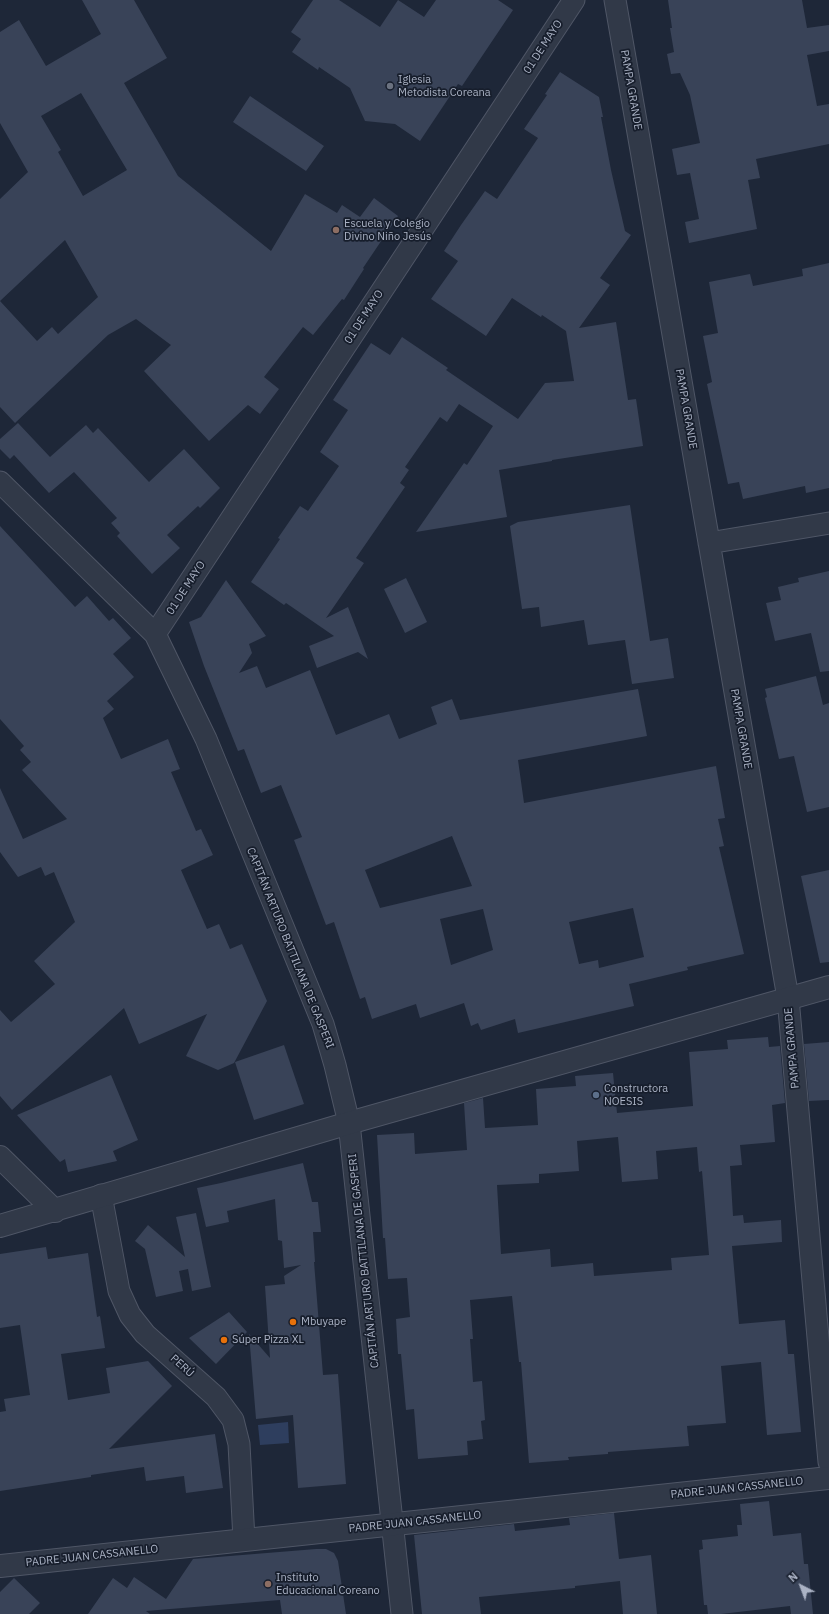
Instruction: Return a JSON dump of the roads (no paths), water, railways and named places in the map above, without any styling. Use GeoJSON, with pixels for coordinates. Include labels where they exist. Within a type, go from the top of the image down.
{"type":"FeatureCollection","features":[{"type":"Feature","properties":{"kind":"street","name":"01 DE MAYO"},"geometry":{"type":"LineString","coordinates":[[155,634],[574,0]]}},
{"type":"Feature","properties":{"kind":"street","name":"PAMPA GRANDE"},"geometry":{"type":"LineString","coordinates":[[615,0],[788,998],[829,1462]]}},
{"type":"Feature","properties":{"kind":"street","name":"CAPITÁN ARTURO BATTILANA DE GASPERI"},"geometry":{"type":"LineString","coordinates":[[0,482],[155,634],[206,739],[323,1024],[335,1064],[349,1123],[402,1614]]}},
{"type":"Feature","properties":{"kind":"street"},"geometry":{"type":"LineString","coordinates":[[709,543],[829,523]]}},
{"type":"Feature","properties":{"kind":"street"},"geometry":{"type":"LineString","coordinates":[[0,1226],[349,1123],[829,987]]}},
{"type":"Feature","properties":{"kind":"street"},"geometry":{"type":"LineString","coordinates":[[0,1157],[55,1211]]}},
{"type":"Feature","properties":{"kind":"street","name":"PERÚ"},"geometry":{"type":"LineString","coordinates":[[101,1195],[119,1291],[130,1315],[145,1334],[216,1397],[233,1420],[239,1444],[244,1540]]}},
{"type":"Feature","properties":{"kind":"street","name":"PADRE JUAN CASSANELLO"},"geometry":{"type":"LineString","coordinates":[[0,1566],[829,1478]]}},
{"type":"Feature","properties":{"kind":"water"},"geometry":{"type":"Polygon","coordinates":[[[288,1422],[289,1443],[260,1445],[258,1425],[288,1422]]]}},
{"type":"Feature","properties":{"kind":"place","name":"Iglesia Metodista Coreana"},"geometry":{"type":"Point","coordinates":[390,86]}},
{"type":"Feature","properties":{"kind":"place","name":"Escuela y Colegio Divino Niño Jesús"},"geometry":{"type":"Point","coordinates":[336,230]}},
{"type":"Feature","properties":{"kind":"place","name":"Constructora NOESIS"},"geometry":{"type":"Point","coordinates":[596,1095]}},
{"type":"Feature","properties":{"kind":"place","name":"Mbuyape"},"geometry":{"type":"Point","coordinates":[293,1322]}},
{"type":"Feature","properties":{"kind":"place","name":"Súper Pizza XL"},"geometry":{"type":"Point","coordinates":[224,1340]}},
{"type":"Feature","properties":{"kind":"place","name":"Instituto Educacional Coreano"},"geometry":{"type":"Point","coordinates":[268,1584]}}]}
